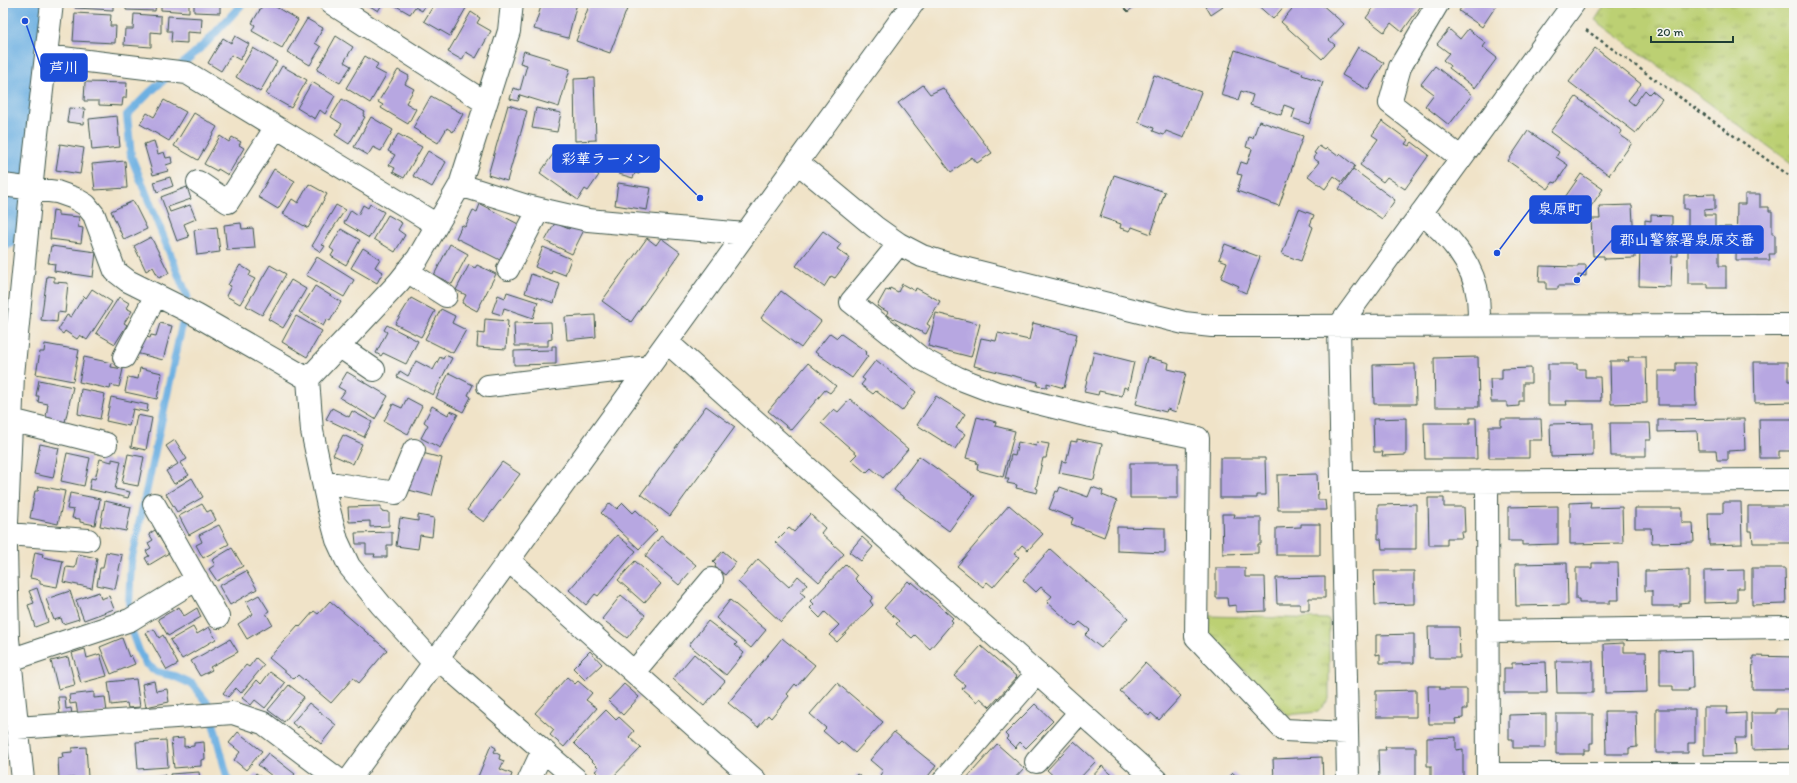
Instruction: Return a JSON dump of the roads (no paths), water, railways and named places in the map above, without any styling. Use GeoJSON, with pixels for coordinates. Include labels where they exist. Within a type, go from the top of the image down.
{"type":"FeatureCollection","features":[{"type":"Feature","properties":{"kind":"street"},"geometry":{"type":"LineString","coordinates":[[331,3],[486,103]]}},
{"type":"Feature","properties":{"kind":"street"},"geometry":{"type":"LineString","coordinates":[[512,3],[509,31],[460,185],[438,225],[418,258],[408,271],[308,379],[312,431],[337,540],[349,566],[380,605],[435,661],[577,780]]}},
{"type":"Feature","properties":{"kind":"street"},"geometry":{"type":"LineString","coordinates":[[349,780],[913,3]]}},
{"type":"Feature","properties":{"kind":"street"},"geometry":{"type":"LineString","coordinates":[[1438,3],[1400,66],[1390,104],[1461,158]]}},
{"type":"Feature","properties":{"kind":"street"},"geometry":{"type":"LineString","coordinates":[[23,780],[10,660],[7,534],[13,375],[31,188],[46,56],[47,4]]}},
{"type":"Feature","properties":{"kind":"street"},"geometry":{"type":"LineString","coordinates":[[1348,780],[1339,326],[1570,9]]}},
{"type":"Feature","properties":{"kind":"street"},"geometry":{"type":"LineString","coordinates":[[46,56],[159,68],[188,73],[438,225]]}},
{"type":"Feature","properties":{"kind":"street"},"geometry":{"type":"LineString","coordinates":[[198,182],[228,202],[276,127]]}},
{"type":"Feature","properties":{"kind":"street"},"geometry":{"type":"LineString","coordinates":[[797,162],[875,227],[899,244],[922,256],[955,266],[1184,323],[1212,326],[1794,325]]}},
{"type":"Feature","properties":{"kind":"street"},"geometry":{"type":"LineString","coordinates":[[3,185],[57,192],[74,198],[86,206],[94,214],[115,271],[128,281],[196,315],[308,379]]}},
{"type":"Feature","properties":{"kind":"street"},"geometry":{"type":"LineString","coordinates":[[460,185],[540,209],[588,220],[745,234]]}},
{"type":"Feature","properties":{"kind":"street"},"geometry":{"type":"LineString","coordinates":[[508,269],[540,209]]}},
{"type":"Feature","properties":{"kind":"street"},"geometry":{"type":"LineString","coordinates":[[1421,213],[1439,227],[1450,240],[1473,276],[1478,297],[1479,325]]}},
{"type":"Feature","properties":{"kind":"street"},"geometry":{"type":"LineString","coordinates":[[899,244],[851,302],[922,359],[958,378],[997,393],[1090,416],[1198,438],[1196,637],[1284,730],[1347,733]]}},
{"type":"Feature","properties":{"kind":"street"},"geometry":{"type":"LineString","coordinates":[[408,271],[446,296]]}},
{"type":"Feature","properties":{"kind":"street"},"geometry":{"type":"LineString","coordinates":[[124,356],[156,295]]}},
{"type":"Feature","properties":{"kind":"street"},"geometry":{"type":"LineString","coordinates":[[667,342],[1037,673],[1150,778]]}},
{"type":"Feature","properties":{"kind":"street"},"geometry":{"type":"LineString","coordinates":[[338,346],[374,370]]}},
{"type":"Feature","properties":{"kind":"street"},"geometry":{"type":"LineString","coordinates":[[488,386],[649,367]]}},
{"type":"Feature","properties":{"kind":"street"},"geometry":{"type":"LineString","coordinates":[[11,420],[106,444]]}},
{"type":"Feature","properties":{"kind":"street"},"geometry":{"type":"LineString","coordinates":[[323,482],[396,493],[414,450]]}},
{"type":"Feature","properties":{"kind":"street"},"geometry":{"type":"LineString","coordinates":[[1342,482],[1794,480]]}},
{"type":"Feature","properties":{"kind":"street"},"geometry":{"type":"LineString","coordinates":[[1487,481],[1488,777],[1794,774]]}},
{"type":"Feature","properties":{"kind":"street"},"geometry":{"type":"LineString","coordinates":[[154,504],[218,617]]}},
{"type":"Feature","properties":{"kind":"street"},"geometry":{"type":"LineString","coordinates":[[7,534],[88,540]]}},
{"type":"Feature","properties":{"kind":"street"},"geometry":{"type":"LineString","coordinates":[[508,560],[755,780]]}},
{"type":"Feature","properties":{"kind":"street"},"geometry":{"type":"LineString","coordinates":[[10,660],[130,620],[197,579]]}},
{"type":"Feature","properties":{"kind":"street"},"geometry":{"type":"LineString","coordinates":[[634,672],[712,579]]}},
{"type":"Feature","properties":{"kind":"street"},"geometry":{"type":"LineString","coordinates":[[1487,631],[1794,627]]}},
{"type":"Feature","properties":{"kind":"street"},"geometry":{"type":"LineString","coordinates":[[944,780],[1037,673]]}},
{"type":"Feature","properties":{"kind":"street"},"geometry":{"type":"LineString","coordinates":[[1036,762],[1080,712]]}},
{"type":"Feature","properties":{"kind":"street"},"geometry":{"type":"LineString","coordinates":[[17,728],[233,713],[263,723],[339,780]]}},
{"type":"Feature","properties":{"kind":"street"},"geometry":{"type":"LineString","coordinates":[[530,780],[543,750]]}},
{"type":"Feature","properties":{"kind":"waterway"},"geometry":{"type":"LineString","coordinates":[[3,225],[27,3]]}},
{"type":"Feature","properties":{"kind":"waterway"},"geometry":{"type":"LineString","coordinates":[[187,296],[131,156],[127,115],[149,93],[206,43],[243,3]]}},
{"type":"Feature","properties":{"kind":"waterway"},"geometry":{"type":"LineString","coordinates":[[129,604],[131,562],[182,325]]}},
{"type":"Feature","properties":{"kind":"waterway"},"geometry":{"type":"LineString","coordinates":[[132,632],[139,651],[146,664],[157,672],[174,676],[192,684],[208,704],[228,780]]}},
{"type":"Feature","properties":{"kind":"place","name":"芦川"},"geometry":{"type":"Point","coordinates":[25,21]}},
{"type":"Feature","properties":{"kind":"place","name":"彩華ラーメン"},"geometry":{"type":"Point","coordinates":[700,198]}},
{"type":"Feature","properties":{"kind":"place","name":"泉原町"},"geometry":{"type":"Point","coordinates":[1497,253]}},
{"type":"Feature","properties":{"kind":"place","name":"郡山警察署泉原交番"},"geometry":{"type":"Point","coordinates":[1577,280]}}]}
